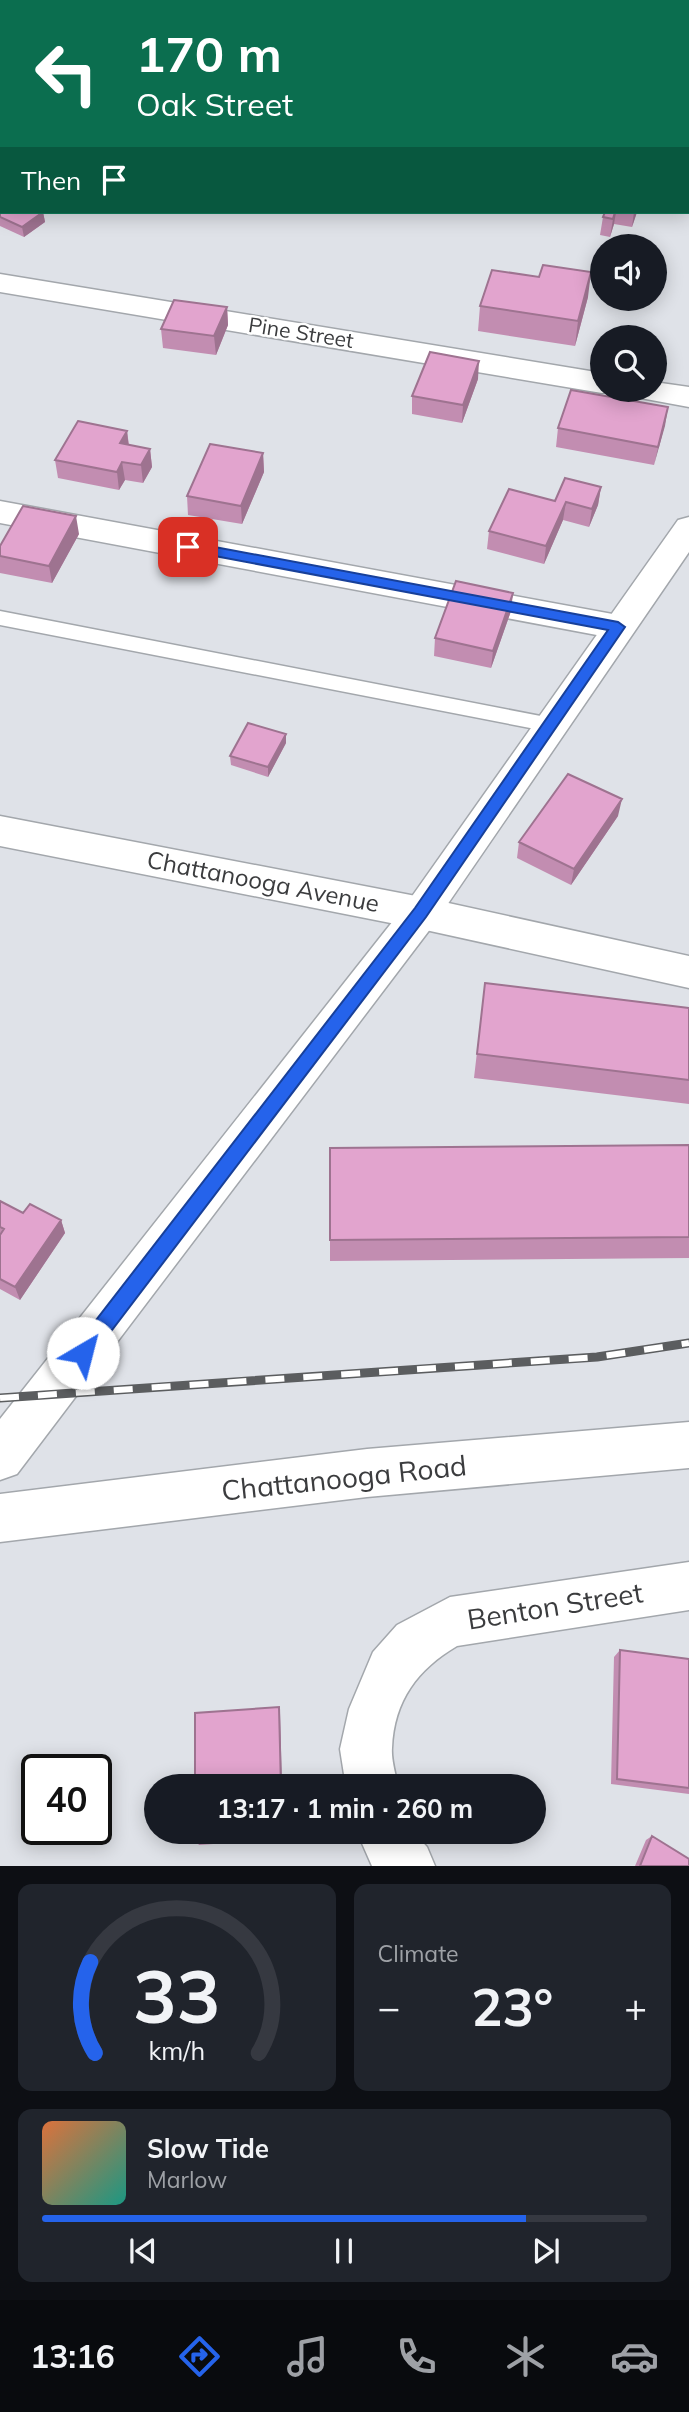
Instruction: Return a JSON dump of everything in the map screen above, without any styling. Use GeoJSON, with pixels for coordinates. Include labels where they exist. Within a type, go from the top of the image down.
{"type":"FeatureCollection","features":[{"type":"Feature","properties":{"kind":"street","name":"Pine Street"},"geometry":{"type":"LineString","coordinates":[[0,283],[590,381]]}},
{"type":"Feature","properties":{"kind":"street"},"geometry":{"type":"LineString","coordinates":[[667,393],[689,397]]}},
{"type":"Feature","properties":{"kind":"street"},"geometry":{"type":"LineString","coordinates":[[0,512],[618,627]]}},
{"type":"Feature","properties":{"kind":"street"},"geometry":{"type":"LineString","coordinates":[[0,1457],[421,913],[689,528]]}},
{"type":"Feature","properties":{"kind":"street","name":"Chattanooga Avenue"},"geometry":{"type":"LineString","coordinates":[[0,831],[421,913],[689,972]]}},
{"type":"Feature","properties":{"kind":"street","name":"Chattanooga Road"},"geometry":{"type":"LineString","coordinates":[[0,1518],[368,1473],[689,1445]]}},
{"type":"Feature","properties":{"kind":"street","name":"Benton Street"},"geometry":{"type":"LineString","coordinates":[[370,1774],[366,1749],[374,1709],[391,1670],[415,1643],[450,1622],[689,1586]]}},
{"type":"Feature","properties":{"kind":"street"},"geometry":{"type":"LineString","coordinates":[[389,1844],[408,1866]]}},
{"type":"Feature","properties":{"kind":"lane"},"geometry":{"type":"LineString","coordinates":[[0,618],[551,725]]}},
{"type":"Feature","properties":{"kind":"building"},"geometry":{"type":"Polygon","coordinates":[[[0,214],[40,214],[22,227],[0,217],[0,214]]]}},
{"type":"Feature","properties":{"kind":"building"},"geometry":{"type":"Polygon","coordinates":[[[604,214],[614,214],[613,219],[603,217],[604,214]]]}},
{"type":"Feature","properties":{"kind":"building"},"geometry":{"type":"Polygon","coordinates":[[[543,265],[590,272],[578,321],[480,306],[492,270],[539,277],[543,265]]]}},
{"type":"Feature","properties":{"kind":"building"},"geometry":{"type":"Polygon","coordinates":[[[174,300],[227,307],[214,336],[161,329],[174,300]]]}},
{"type":"Feature","properties":{"kind":"building"},"geometry":{"type":"Polygon","coordinates":[[[430,352],[479,361],[463,405],[412,396],[430,352]]]}},
{"type":"Feature","properties":{"kind":"building"},"geometry":{"type":"Polygon","coordinates":[[[571,390],[590,393],[590,402],[639,402],[668,407],[658,447],[558,428],[571,390]]]}},
{"type":"Feature","properties":{"kind":"building"},"geometry":{"type":"Polygon","coordinates":[[[78,421],[127,431],[120,443],[150,449],[141,465],[122,462],[117,472],[55,460],[78,421]]]}},
{"type":"Feature","properties":{"kind":"building"},"geometry":{"type":"Polygon","coordinates":[[[210,444],[263,453],[241,506],[187,496],[210,444]]]}},
{"type":"Feature","properties":{"kind":"building"},"geometry":{"type":"Polygon","coordinates":[[[565,478],[601,487],[592,509],[566,502],[546,546],[489,531],[509,489],[555,501],[565,478]]]}},
{"type":"Feature","properties":{"kind":"building"},"geometry":{"type":"Polygon","coordinates":[[[23,506],[76,516],[49,566],[0,556],[0,546],[23,506]]]}},
{"type":"Feature","properties":{"kind":"building"},"geometry":{"type":"Polygon","coordinates":[[[456,581],[513,593],[493,651],[435,638],[456,581]]]}},
{"type":"Feature","properties":{"kind":"building"},"geometry":{"type":"Polygon","coordinates":[[[248,723],[286,734],[268,767],[230,756],[248,723]]]}},
{"type":"Feature","properties":{"kind":"building"},"geometry":{"type":"Polygon","coordinates":[[[568,774],[622,799],[574,869],[519,842],[568,774]]]}},
{"type":"Feature","properties":{"kind":"building"},"geometry":{"type":"Polygon","coordinates":[[[485,983],[689,1008],[689,1080],[477,1054],[485,983]]]}},
{"type":"Feature","properties":{"kind":"building"},"geometry":{"type":"Polygon","coordinates":[[[689,1145],[689,1237],[330,1240],[330,1148],[689,1145]]]}},
{"type":"Feature","properties":{"kind":"building"},"geometry":{"type":"Polygon","coordinates":[[[0,1201],[23,1213],[30,1204],[61,1220],[15,1287],[0,1279],[0,1235],[4,1229],[0,1227],[0,1201]]]}},
{"type":"Feature","properties":{"kind":"building"},"geometry":{"type":"Polygon","coordinates":[[[620,1650],[689,1659],[689,1788],[617,1779],[620,1650]]]}},
{"type":"Feature","properties":{"kind":"building"},"geometry":{"type":"Polygon","coordinates":[[[279,1707],[281,1774],[195,1774],[195,1713],[279,1707]]]}},
{"type":"Feature","properties":{"kind":"building"},"geometry":{"type":"Polygon","coordinates":[[[652,1836],[689,1859],[689,1866],[640,1866],[652,1836]]]}},
{"type":"Feature","properties":{"kind":"railway"},"geometry":{"type":"LineString","coordinates":[[0,1398],[597,1357],[689,1343]]}},
{"type":"Feature","properties":{"kind":"route"},"geometry":{"type":"LineString","coordinates":[[83,1353],[421,913],[618,627],[188,547]]}}]}
